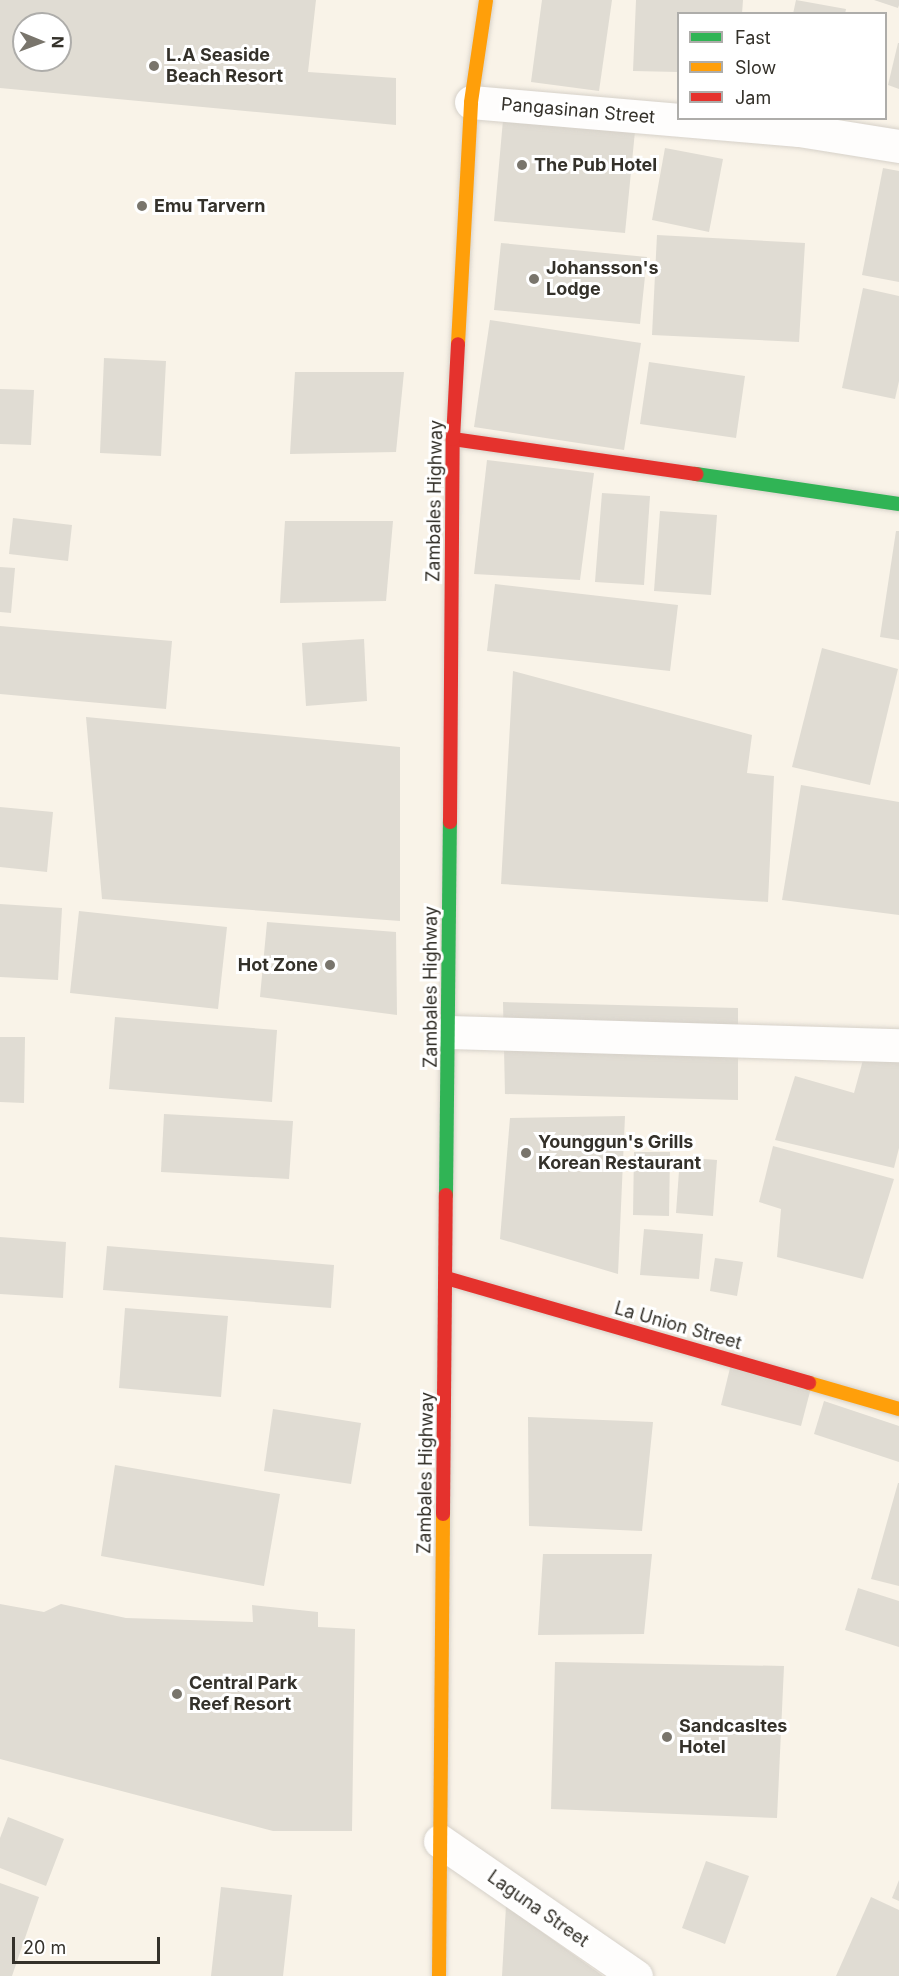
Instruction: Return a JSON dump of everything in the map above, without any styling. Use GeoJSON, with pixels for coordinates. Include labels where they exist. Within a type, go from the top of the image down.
{"type":"FeatureCollection","features":[{"type":"Feature","properties":{"kind":"main road","name":"Zambales Highway"},"geometry":{"type":"LineString","coordinates":[[439,1976],[453,439],[471,102],[486,0]]}},
{"type":"Feature","properties":{"kind":"main road"},"geometry":{"type":"LineString","coordinates":[[453,439],[899,504]]}},
{"type":"Feature","properties":{"kind":"main road","name":"La Union Street"},"geometry":{"type":"LineString","coordinates":[[446,1278],[899,1409]]}},
{"type":"Feature","properties":{"kind":"street","name":"Pangasinan Street"},"geometry":{"type":"LineString","coordinates":[[471,102],[677,120]]}},
{"type":"Feature","properties":{"kind":"street","name":"Pangasinan Street"},"geometry":{"type":"LineString","coordinates":[[682,120],[799,130],[899,146]]}},
{"type":"Feature","properties":{"kind":"street"},"geometry":{"type":"LineString","coordinates":[[449,1032],[899,1045]]}},
{"type":"Feature","properties":{"kind":"street","name":"Laguna Street"},"geometry":{"type":"LineString","coordinates":[[440,1841],[636,1976]]}},
{"type":"Feature","properties":{"kind":"building","name":"L.A Seaside Beach Resort"},"geometry":{"type":"Polygon","coordinates":[[[0,0],[316,0],[308,72],[396,78],[396,125],[0,88],[0,0]]]}},
{"type":"Feature","properties":{"kind":"building"},"geometry":{"type":"Polygon","coordinates":[[[542,0],[612,0],[599,91],[531,82],[542,0]]]}},
{"type":"Feature","properties":{"kind":"building"},"geometry":{"type":"Polygon","coordinates":[[[636,0],[743,0],[742,12],[677,12],[677,72],[633,71],[636,0]]]}},
{"type":"Feature","properties":{"kind":"building"},"geometry":{"type":"Polygon","coordinates":[[[796,0],[846,9],[845,12],[793,12],[796,0]]]}},
{"type":"Feature","properties":{"kind":"building"},"geometry":{"type":"Polygon","coordinates":[[[874,0],[899,0],[899,5],[898,8],[874,0]]]}},
{"type":"Feature","properties":{"kind":"building"},"geometry":{"type":"Polygon","coordinates":[[[899,43],[899,89],[888,85],[899,43]]]}},
{"type":"Feature","properties":{"kind":"building"},"geometry":{"type":"Polygon","coordinates":[[[503,120],[635,131],[625,233],[494,221],[503,120]]]}},
{"type":"Feature","properties":{"kind":"building"},"geometry":{"type":"Polygon","coordinates":[[[665,148],[723,159],[709,232],[652,220],[665,148]]]}},
{"type":"Feature","properties":{"kind":"building"},"geometry":{"type":"Polygon","coordinates":[[[883,168],[899,171],[899,282],[862,275],[883,168]]]}},
{"type":"Feature","properties":{"kind":"building"},"geometry":{"type":"Polygon","coordinates":[[[657,235],[805,243],[799,342],[652,335],[657,235]]]}},
{"type":"Feature","properties":{"kind":"building"},"geometry":{"type":"Polygon","coordinates":[[[501,243],[647,257],[640,324],[494,310],[501,243]]]}},
{"type":"Feature","properties":{"kind":"building"},"geometry":{"type":"Polygon","coordinates":[[[863,288],[899,296],[899,381],[895,399],[842,388],[863,288]]]}},
{"type":"Feature","properties":{"kind":"building"},"geometry":{"type":"Polygon","coordinates":[[[490,320],[641,343],[624,450],[474,427],[490,320]]]}},
{"type":"Feature","properties":{"kind":"building"},"geometry":{"type":"Polygon","coordinates":[[[104,358],[166,361],[161,456],[100,453],[104,358]]]}},
{"type":"Feature","properties":{"kind":"building"},"geometry":{"type":"Polygon","coordinates":[[[649,362],[745,376],[736,438],[640,424],[649,362]]]}},
{"type":"Feature","properties":{"kind":"building"},"geometry":{"type":"Polygon","coordinates":[[[295,372],[404,372],[396,452],[290,454],[295,372]]]}},
{"type":"Feature","properties":{"kind":"building"},"geometry":{"type":"Polygon","coordinates":[[[0,389],[34,390],[31,445],[0,444],[0,389]]]}},
{"type":"Feature","properties":{"kind":"building"},"geometry":{"type":"Polygon","coordinates":[[[487,460],[594,473],[580,580],[474,574],[487,460]]]}},
{"type":"Feature","properties":{"kind":"building"},"geometry":{"type":"Polygon","coordinates":[[[602,493],[650,496],[644,585],[595,582],[602,493]]]}},
{"type":"Feature","properties":{"kind":"building"},"geometry":{"type":"Polygon","coordinates":[[[660,511],[717,515],[711,595],[654,591],[660,511]]]}},
{"type":"Feature","properties":{"kind":"building"},"geometry":{"type":"Polygon","coordinates":[[[13,518],[72,525],[68,561],[9,554],[13,518]]]}},
{"type":"Feature","properties":{"kind":"building"},"geometry":{"type":"Polygon","coordinates":[[[285,521],[393,521],[386,601],[280,603],[285,521]]]}},
{"type":"Feature","properties":{"kind":"building"},"geometry":{"type":"Polygon","coordinates":[[[896,531],[899,531],[899,640],[880,637],[896,531]]]}},
{"type":"Feature","properties":{"kind":"building"},"geometry":{"type":"Polygon","coordinates":[[[0,567],[15,568],[11,613],[0,612],[0,567]]]}},
{"type":"Feature","properties":{"kind":"building"},"geometry":{"type":"Polygon","coordinates":[[[495,584],[678,605],[670,671],[487,651],[495,584]]]}},
{"type":"Feature","properties":{"kind":"building"},"geometry":{"type":"Polygon","coordinates":[[[0,626],[172,641],[166,709],[0,694],[0,626]]]}},
{"type":"Feature","properties":{"kind":"building"},"geometry":{"type":"Polygon","coordinates":[[[364,639],[367,701],[306,706],[302,643],[364,639]]]}},
{"type":"Feature","properties":{"kind":"building"},"geometry":{"type":"Polygon","coordinates":[[[822,648],[898,669],[870,785],[792,767],[822,648]]]}},
{"type":"Feature","properties":{"kind":"building"},"geometry":{"type":"Polygon","coordinates":[[[513,671],[752,735],[747,773],[774,776],[768,902],[501,884],[513,671]]]}},
{"type":"Feature","properties":{"kind":"building"},"geometry":{"type":"Polygon","coordinates":[[[86,717],[400,747],[400,921],[102,899],[86,717]]]}},
{"type":"Feature","properties":{"kind":"building"},"geometry":{"type":"Polygon","coordinates":[[[801,785],[899,802],[899,915],[782,900],[801,785]]]}},
{"type":"Feature","properties":{"kind":"building"},"geometry":{"type":"Polygon","coordinates":[[[0,807],[53,812],[47,872],[0,867],[0,807]]]}},
{"type":"Feature","properties":{"kind":"building"},"geometry":{"type":"Polygon","coordinates":[[[0,904],[62,908],[58,980],[0,977],[0,904]]]}},
{"type":"Feature","properties":{"kind":"building"},"geometry":{"type":"Polygon","coordinates":[[[79,911],[227,927],[218,1009],[70,993],[79,911]]]}},
{"type":"Feature","properties":{"kind":"building","name":"Hot Zone"},"geometry":{"type":"Polygon","coordinates":[[[267,922],[396,932],[397,1015],[260,997],[267,922]]]}},
{"type":"Feature","properties":{"kind":"building"},"geometry":{"type":"Polygon","coordinates":[[[503,1002],[738,1008],[738,1100],[505,1094],[503,1002]]]}},
{"type":"Feature","properties":{"kind":"building"},"geometry":{"type":"Polygon","coordinates":[[[115,1017],[277,1030],[272,1102],[109,1089],[115,1017]]]}},
{"type":"Feature","properties":{"kind":"building"},"geometry":{"type":"Polygon","coordinates":[[[0,1037],[25,1037],[24,1103],[0,1102],[0,1037]]]}},
{"type":"Feature","properties":{"kind":"building"},"geometry":{"type":"Polygon","coordinates":[[[869,1038],[899,1046],[899,1148],[894,1168],[775,1140],[795,1076],[854,1093],[869,1038]]]}},
{"type":"Feature","properties":{"kind":"building"},"geometry":{"type":"Polygon","coordinates":[[[164,1114],[293,1121],[289,1179],[161,1172],[164,1114]]]}},
{"type":"Feature","properties":{"kind":"building"},"geometry":{"type":"Polygon","coordinates":[[[625,1116],[618,1274],[500,1239],[510,1118],[625,1116]]]}},
{"type":"Feature","properties":{"kind":"building"},"geometry":{"type":"Polygon","coordinates":[[[773,1146],[894,1179],[863,1279],[777,1257],[781,1209],[759,1202],[773,1146]]]}},
{"type":"Feature","properties":{"kind":"building"},"geometry":{"type":"Polygon","coordinates":[[[634,1152],[670,1152],[669,1216],[633,1215],[634,1152]]]}},
{"type":"Feature","properties":{"kind":"building"},"geometry":{"type":"Polygon","coordinates":[[[680,1157],[717,1160],[713,1216],[676,1213],[680,1157]]]}},
{"type":"Feature","properties":{"kind":"building"},"geometry":{"type":"Polygon","coordinates":[[[644,1229],[703,1234],[699,1279],[640,1275],[644,1229]]]}},
{"type":"Feature","properties":{"kind":"building"},"geometry":{"type":"Polygon","coordinates":[[[0,1237],[66,1242],[63,1298],[0,1294],[0,1237]]]}},
{"type":"Feature","properties":{"kind":"building"},"geometry":{"type":"Polygon","coordinates":[[[107,1246],[334,1265],[331,1308],[103,1290],[107,1246]]]}},
{"type":"Feature","properties":{"kind":"building"},"geometry":{"type":"Polygon","coordinates":[[[715,1258],[743,1262],[737,1296],[710,1291],[715,1258]]]}},
{"type":"Feature","properties":{"kind":"building"},"geometry":{"type":"Polygon","coordinates":[[[125,1308],[228,1316],[221,1397],[119,1388],[125,1308]]]}},
{"type":"Feature","properties":{"kind":"building"},"geometry":{"type":"Polygon","coordinates":[[[731,1364],[812,1384],[801,1426],[721,1405],[731,1364]]]}},
{"type":"Feature","properties":{"kind":"building"},"geometry":{"type":"Polygon","coordinates":[[[824,1401],[899,1426],[899,1462],[814,1434],[824,1401]]]}},
{"type":"Feature","properties":{"kind":"building"},"geometry":{"type":"Polygon","coordinates":[[[273,1409],[361,1423],[351,1484],[264,1471],[273,1409]]]}},
{"type":"Feature","properties":{"kind":"building"},"geometry":{"type":"Polygon","coordinates":[[[528,1417],[653,1422],[642,1531],[529,1526],[528,1417]]]}},
{"type":"Feature","properties":{"kind":"building"},"geometry":{"type":"Polygon","coordinates":[[[115,1465],[280,1494],[264,1586],[101,1556],[115,1465]]]}},
{"type":"Feature","properties":{"kind":"building"},"geometry":{"type":"Polygon","coordinates":[[[899,1483],[899,1586],[871,1579],[899,1483]]]}},
{"type":"Feature","properties":{"kind":"building"},"geometry":{"type":"Polygon","coordinates":[[[543,1554],[652,1554],[644,1634],[538,1635],[543,1554]]]}},
{"type":"Feature","properties":{"kind":"building"},"geometry":{"type":"Polygon","coordinates":[[[858,1588],[899,1601],[899,1647],[845,1630],[858,1588]]]}},
{"type":"Feature","properties":{"kind":"building","name":"Central Park Reef Resort"},"geometry":{"type":"Polygon","coordinates":[[[0,1604],[44,1612],[61,1604],[126,1618],[253,1622],[252,1605],[318,1612],[318,1627],[355,1629],[352,1831],[273,1831],[0,1759],[0,1604]]]}},
{"type":"Feature","properties":{"kind":"building","name":"Sandcasltes Hotel"},"geometry":{"type":"Polygon","coordinates":[[[555,1662],[784,1666],[777,1818],[551,1809],[555,1662]]]}},
{"type":"Feature","properties":{"kind":"building"},"geometry":{"type":"Polygon","coordinates":[[[8,1817],[64,1839],[46,1886],[0,1868],[0,1838],[8,1817]]]}},
{"type":"Feature","properties":{"kind":"building"},"geometry":{"type":"Polygon","coordinates":[[[706,1861],[749,1876],[725,1944],[682,1928],[706,1861]]]}},
{"type":"Feature","properties":{"kind":"building"},"geometry":{"type":"Polygon","coordinates":[[[899,1880],[899,1901],[892,1898],[899,1880]]]}},
{"type":"Feature","properties":{"kind":"building"},"geometry":{"type":"Polygon","coordinates":[[[0,1883],[39,1897],[12,1976],[0,1976],[0,1883]]]}},
{"type":"Feature","properties":{"kind":"building"},"geometry":{"type":"Polygon","coordinates":[[[221,1887],[292,1895],[283,1976],[211,1976],[221,1887]]]}},
{"type":"Feature","properties":{"kind":"building"},"geometry":{"type":"Polygon","coordinates":[[[871,1897],[899,1910],[899,1976],[836,1976],[871,1897]]]}},
{"type":"Feature","properties":{"kind":"building"},"geometry":{"type":"Polygon","coordinates":[[[506,1906],[603,1976],[502,1976],[506,1906]]]}},
{"type":"Feature","properties":{"kind":"traffic: fast"},"geometry":{"type":"LineString","coordinates":[[696,474],[899,504]]}},
{"type":"Feature","properties":{"kind":"traffic: fast"},"geometry":{"type":"LineString","coordinates":[[446,1195],[450,822]]}},
{"type":"Feature","properties":{"kind":"traffic: slow"},"geometry":{"type":"LineString","coordinates":[[458,344],[471,102],[486,0]]}},
{"type":"Feature","properties":{"kind":"traffic: slow"},"geometry":{"type":"LineString","coordinates":[[809,1383],[899,1409]]}},
{"type":"Feature","properties":{"kind":"traffic: slow"},"geometry":{"type":"LineString","coordinates":[[439,1976],[443,1514]]}},
{"type":"Feature","properties":{"kind":"traffic: jam"},"geometry":{"type":"LineString","coordinates":[[450,822],[453,439],[458,344]]}},
{"type":"Feature","properties":{"kind":"traffic: jam"},"geometry":{"type":"LineString","coordinates":[[453,439],[696,474]]}},
{"type":"Feature","properties":{"kind":"traffic: jam"},"geometry":{"type":"LineString","coordinates":[[443,1514],[446,1195]]}},
{"type":"Feature","properties":{"kind":"traffic: jam"},"geometry":{"type":"LineString","coordinates":[[446,1278],[809,1383]]}},
{"type":"Feature","properties":{"kind":"place","name":"L.A Seaside Beach Resort"},"geometry":{"type":"Point","coordinates":[154,66]}},
{"type":"Feature","properties":{"kind":"place","name":"The Pub Hotel"},"geometry":{"type":"Point","coordinates":[522,165]}},
{"type":"Feature","properties":{"kind":"place","name":"Emu Tarvern"},"geometry":{"type":"Point","coordinates":[142,206]}},
{"type":"Feature","properties":{"kind":"place","name":"Johansson's Lodge"},"geometry":{"type":"Point","coordinates":[534,279]}},
{"type":"Feature","properties":{"kind":"place","name":"Hot Zone"},"geometry":{"type":"Point","coordinates":[330,965]}},
{"type":"Feature","properties":{"kind":"place","name":"Younggun's Grills Korean Restaurant"},"geometry":{"type":"Point","coordinates":[526,1153]}},
{"type":"Feature","properties":{"kind":"place","name":"Central Park Reef Resort"},"geometry":{"type":"Point","coordinates":[177,1694]}},
{"type":"Feature","properties":{"kind":"place","name":"Sandcasltes Hotel"},"geometry":{"type":"Point","coordinates":[667,1737]}}]}
